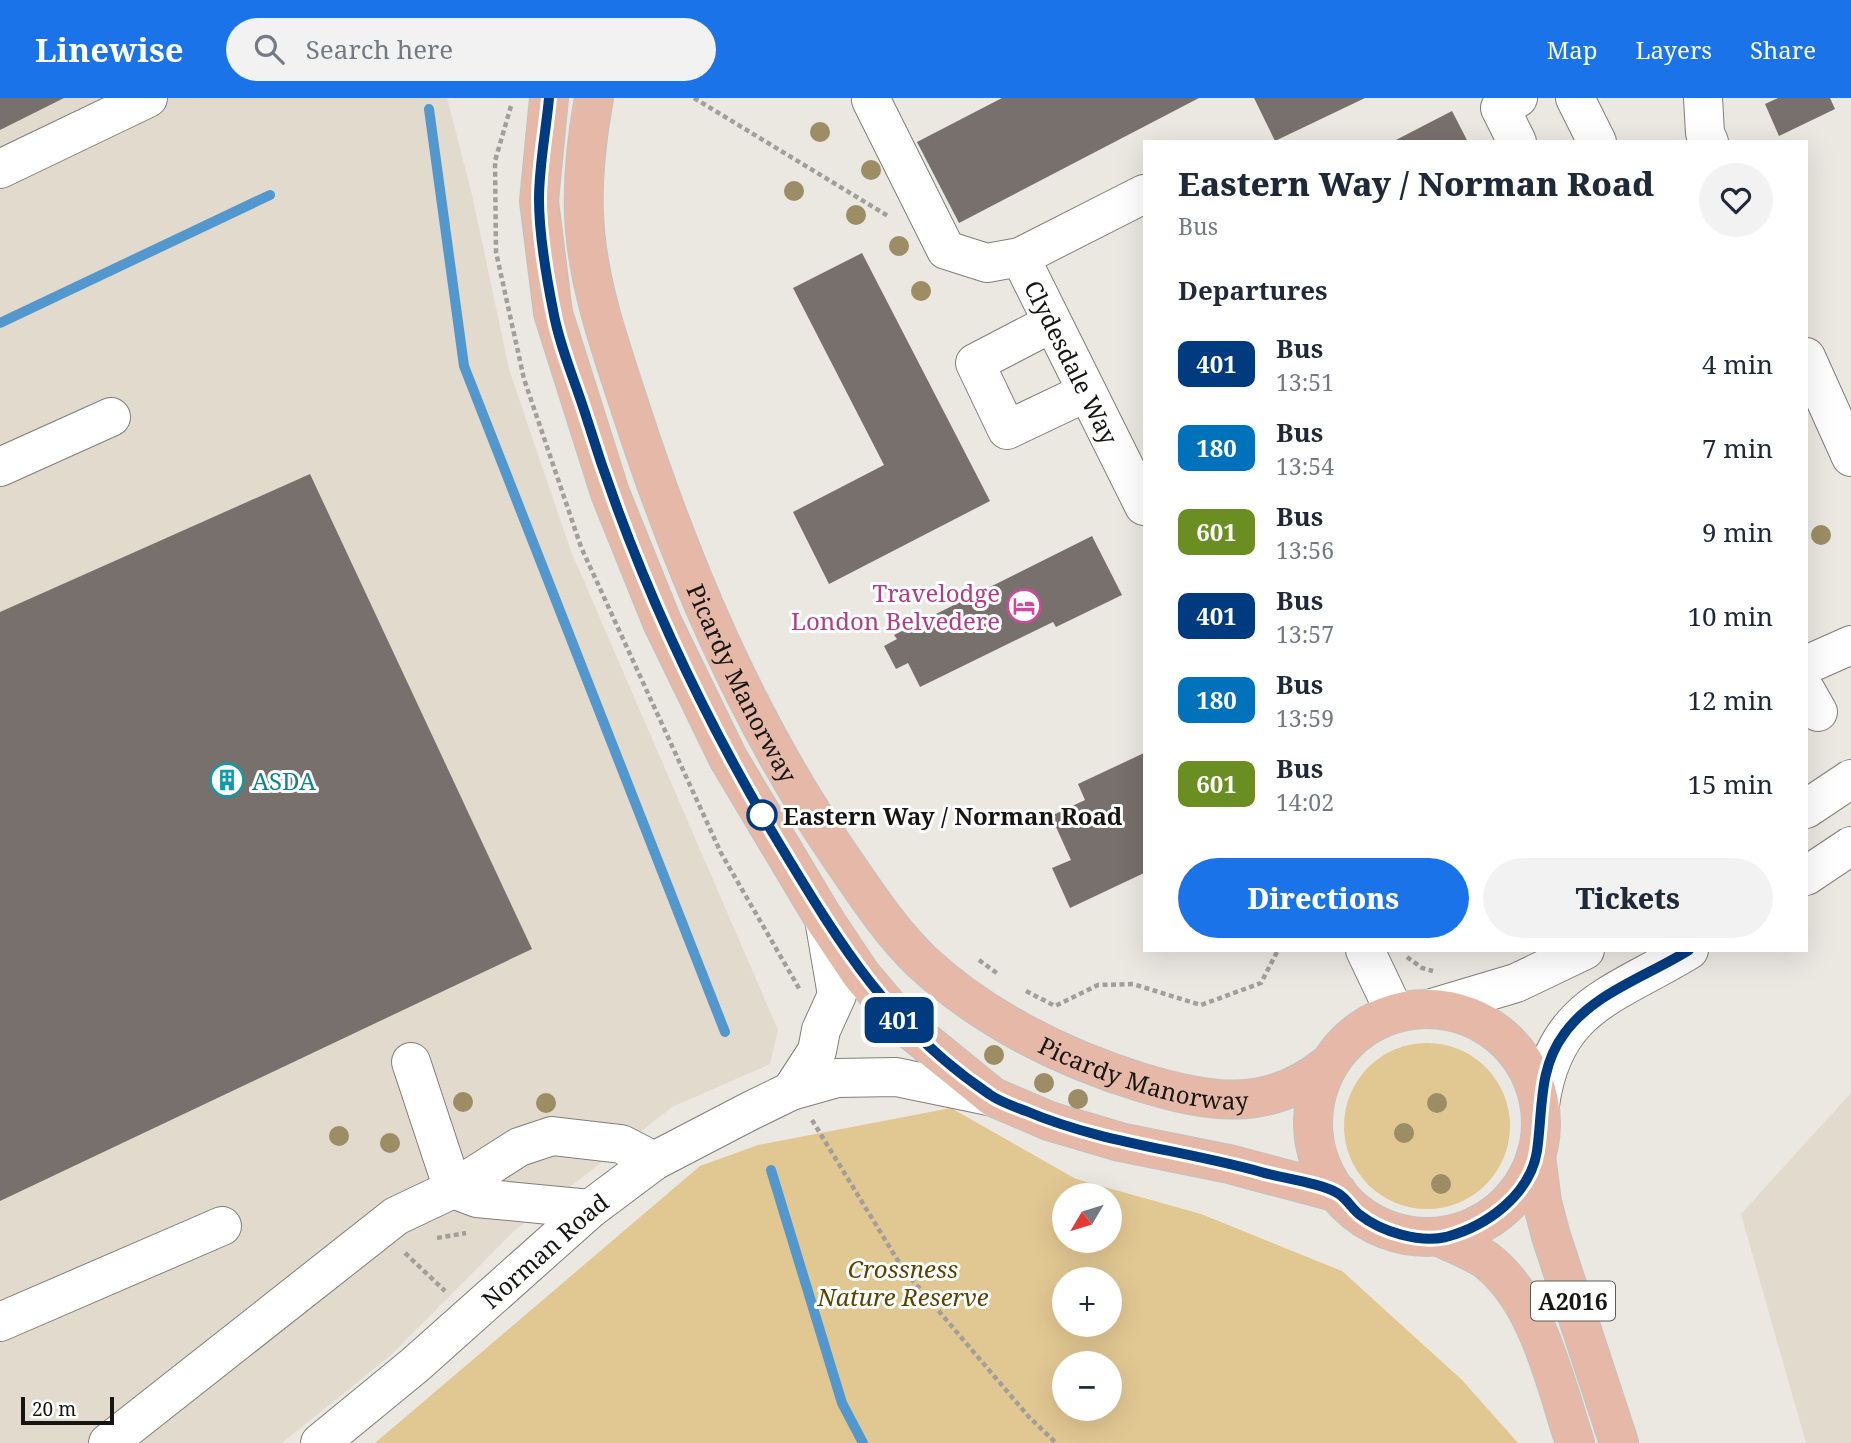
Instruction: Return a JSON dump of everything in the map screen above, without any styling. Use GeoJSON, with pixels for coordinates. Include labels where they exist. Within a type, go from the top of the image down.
{"type":"FeatureCollection","features":[{"type":"Feature","properties":{"kind":"main road","name":"Picardy Manorway"},"geometry":{"type":"LineString","coordinates":[[550,98],[539,201],[553,313],[610,493],[662,622],[728,758],[824,919],[860,972],[902,1023],[993,1097],[1049,1121],[1119,1142],[1229,1164],[1338,1193]]}},
{"type":"Feature","properties":{"kind":"main road","name":"Picardy Manorway"},"geometry":{"type":"LineString","coordinates":[[594,98],[583,157],[585,232],[603,323],[644,450],[712,628],[801,800],[875,907],[921,961],[953,988],[1020,1031],[1091,1067],[1155,1087],[1222,1101],[1270,1097],[1306,1082],[1326,1066]]}},
{"type":"Feature","properties":{"kind":"main road"},"geometry":{"type":"LineString","coordinates":[[1412,1011],[1467,1016],[1502,1037],[1527,1068],[1540,1105],[1536,1156],[1524,1183],[1506,1206],[1482,1223],[1442,1238],[1410,1237],[1381,1228],[1359,1214],[1338,1193],[1320,1159],[1312,1133],[1315,1095],[1326,1066],[1364,1028],[1412,1011]]}},
{"type":"Feature","properties":{"kind":"main road","name":"A2016"},"geometry":{"type":"LineString","coordinates":[[1536,1156],[1542,1202],[1551,1236],[1619,1443]]}},
{"type":"Feature","properties":{"kind":"main road","name":"A2016"},"geometry":{"type":"LineString","coordinates":[[1442,1238],[1485,1260],[1508,1282],[1544,1350],[1575,1443]]}},
{"type":"Feature","properties":{"kind":"street"},"geometry":{"type":"LineString","coordinates":[[0,169],[148,98]]}},
{"type":"Feature","properties":{"kind":"street"},"geometry":{"type":"LineString","coordinates":[[1516,140],[1500,107],[1518,98]]}},
{"type":"Feature","properties":{"kind":"street"},"geometry":{"type":"LineString","coordinates":[[1575,98],[1596,140]]}},
{"type":"Feature","properties":{"kind":"street"},"geometry":{"type":"LineString","coordinates":[[1702,99],[1709,140]]}},
{"type":"Feature","properties":{"kind":"street"},"geometry":{"type":"LineString","coordinates":[[871,100],[946,250],[987,263],[1020,257],[1143,195]]}},
{"type":"Feature","properties":{"kind":"street","name":"Clydesdale Way"},"geometry":{"type":"LineString","coordinates":[[1020,257],[1143,504]]}},
{"type":"Feature","properties":{"kind":"street"},"geometry":{"type":"LineString","coordinates":[[1052,323],[975,363],[1007,430],[1087,392]]}},
{"type":"Feature","properties":{"kind":"street"},"geometry":{"type":"LineString","coordinates":[[1808,361],[1851,457]]}},
{"type":"Feature","properties":{"kind":"street"},"geometry":{"type":"LineString","coordinates":[[0,467],[111,417]]}},
{"type":"Feature","properties":{"kind":"street"},"geometry":{"type":"LineString","coordinates":[[1808,663],[1851,645]]}},
{"type":"Feature","properties":{"kind":"street"},"geometry":{"type":"LineString","coordinates":[[1808,808],[1851,779]]}},
{"type":"Feature","properties":{"kind":"street"},"geometry":{"type":"LineString","coordinates":[[1808,875],[1851,846]]}},
{"type":"Feature","properties":{"kind":"street"},"geometry":{"type":"LineString","coordinates":[[781,1104],[817,1051],[821,1030],[837,995],[824,919]]}},
{"type":"Feature","properties":{"kind":"street"},"geometry":{"type":"LineString","coordinates":[[1367,952],[1412,1011],[1516,983],[1580,952]]}},
{"type":"Feature","properties":{"kind":"street"},"geometry":{"type":"LineString","coordinates":[[1540,1105],[1550,1057],[1563,1034],[1582,1014],[1686,952]]}},
{"type":"Feature","properties":{"kind":"street"},"geometry":{"type":"LineString","coordinates":[[411,1062],[453,1189]]}},
{"type":"Feature","properties":{"kind":"street","name":"Norman Road"},"geometry":{"type":"LineString","coordinates":[[320,1443],[415,1365],[590,1209],[654,1161],[837,1078],[886,1077],[993,1097]]}},
{"type":"Feature","properties":{"kind":"street"},"geometry":{"type":"LineString","coordinates":[[108,1443],[396,1216],[453,1189],[519,1147],[552,1136],[621,1144],[654,1161]]}},
{"type":"Feature","properties":{"kind":"street"},"geometry":{"type":"LineString","coordinates":[[453,1189],[490,1200],[590,1209]]}},
{"type":"Feature","properties":{"kind":"street"},"geometry":{"type":"LineString","coordinates":[[0,1322],[222,1226]]}},
{"type":"Feature","properties":{"kind":"path"},"geometry":{"type":"LineString","coordinates":[[694,98],[900,223]]}},
{"type":"Feature","properties":{"kind":"path"},"geometry":{"type":"LineString","coordinates":[[1023,990],[1055,1006],[1098,985],[1133,984],[1201,1005],[1261,983],[1277,952]]}},
{"type":"Feature","properties":{"kind":"path"},"geometry":{"type":"LineString","coordinates":[[971,954],[1002,977]]}},
{"type":"Feature","properties":{"kind":"path"},"geometry":{"type":"LineString","coordinates":[[781,1104],[903,1269],[1029,1417],[1056,1443]]}},
{"type":"Feature","properties":{"kind":"path"},"geometry":{"type":"LineString","coordinates":[[401,1250],[445,1290]]}},
{"type":"Feature","properties":{"kind":"shaded area"},"geometry":{"type":"Polygon","coordinates":[[[0,98],[447,98],[472,195],[509,369],[570,549],[778,1030],[770,1064],[672,1107],[515,1230],[391,1355],[282,1443],[0,1443],[0,98]]]}},
{"type":"Feature","properties":{"kind":"shaded area"},"geometry":{"type":"Polygon","coordinates":[[[1851,1093],[1851,1443],[1806,1443],[1741,1214],[1851,1093]]]}},
{"type":"Feature","properties":{"kind":"green space"},"geometry":{"type":"Polygon","coordinates":[[[1427,1043],[1459,1050],[1473,1057],[1485,1068],[1496,1080],[1503,1094],[1510,1126],[1503,1158],[1496,1172],[1485,1184],[1473,1195],[1459,1202],[1427,1209],[1395,1202],[1381,1195],[1369,1184],[1358,1172],[1351,1158],[1344,1126],[1351,1094],[1358,1080],[1369,1068],[1381,1057],[1395,1050],[1427,1043]]]}},
{"type":"Feature","properties":{"kind":"green space","name":"Crossness Nature Reserve"},"geometry":{"type":"Polygon","coordinates":[[[951,1108],[1076,1179],[1090,1183],[1052,1183],[1052,1253],[1122,1253],[1122,1192],[1201,1214],[1342,1271],[1462,1380],[1518,1443],[375,1443],[700,1166],[758,1145],[951,1108]]]}},
{"type":"Feature","properties":{"kind":"building"},"geometry":{"type":"Polygon","coordinates":[[[0,98],[64,98],[0,130],[0,98]]]}},
{"type":"Feature","properties":{"kind":"building"},"geometry":{"type":"Polygon","coordinates":[[[1002,98],[1199,98],[959,223],[917,142],[1002,98]]]}},
{"type":"Feature","properties":{"kind":"building"},"geometry":{"type":"Polygon","coordinates":[[[1254,98],[1365,98],[1277,140],[1275,140],[1254,98]]]}},
{"type":"Feature","properties":{"kind":"building"},"geometry":{"type":"Polygon","coordinates":[[[1778,98],[1830,98],[1835,109],[1779,136],[1765,104],[1778,98]]]}},
{"type":"Feature","properties":{"kind":"building"},"geometry":{"type":"Polygon","coordinates":[[[1452,111],[1467,140],[1396,140],[1452,111]]]}},
{"type":"Feature","properties":{"kind":"building"},"geometry":{"type":"Polygon","coordinates":[[[862,253],[990,501],[829,584],[793,512],[884,465],[793,288],[862,253]]]}},
{"type":"Feature","properties":{"kind":"building","name":"ASDA"},"geometry":{"type":"Polygon","coordinates":[[[310,474],[532,949],[0,1201],[0,612],[310,474]]]}},
{"type":"Feature","properties":{"kind":"building","name":"Travelodge London Belvedere"},"geometry":{"type":"Polygon","coordinates":[[[1092,536],[1122,595],[1056,627],[1053,622],[920,687],[908,663],[896,669],[884,646],[897,639],[894,635],[1092,536]]]}},
{"type":"Feature","properties":{"kind":"building"},"geometry":{"type":"Polygon","coordinates":[[[1143,753],[1143,873],[1070,908],[1052,868],[1071,860],[1051,816],[1085,800],[1078,784],[1143,753]]]}},
{"type":"Feature","properties":{"kind":"waterway"},"geometry":{"type":"LineString","coordinates":[[429,109],[464,366],[725,1032]]}},
{"type":"Feature","properties":{"kind":"waterway"},"geometry":{"type":"LineString","coordinates":[[0,323],[270,195]]}},
{"type":"Feature","properties":{"kind":"waterway"},"geometry":{"type":"LineString","coordinates":[[771,1170],[842,1403],[863,1443]]}},
{"type":"Feature","properties":{"kind":"bus line","name":"401"},"geometry":{"type":"LineString","coordinates":[[549,98],[539,201],[553,313],[610,493],[662,622],[728,758],[824,919],[860,972],[902,1023],[993,1097],[1049,1121],[1119,1142],[1229,1164],[1338,1193],[1359,1214],[1381,1228],[1410,1237],[1442,1238],[1482,1223],[1506,1206],[1524,1183],[1536,1156],[1544,1079],[1550,1057],[1563,1034],[1582,1014],[1608,996],[1685,952]]}},
{"type":"Feature","properties":{"kind":"place","name":"Travelodge London Belvedere"},"geometry":{"type":"Point","coordinates":[1024,606]}},
{"type":"Feature","properties":{"kind":"place","name":"ASDA"},"geometry":{"type":"Point","coordinates":[227,780]}},
{"type":"Feature","properties":{"kind":"place","name":"Eastern Way / Norman Road"},"geometry":{"type":"Point","coordinates":[762,815]}}]}
